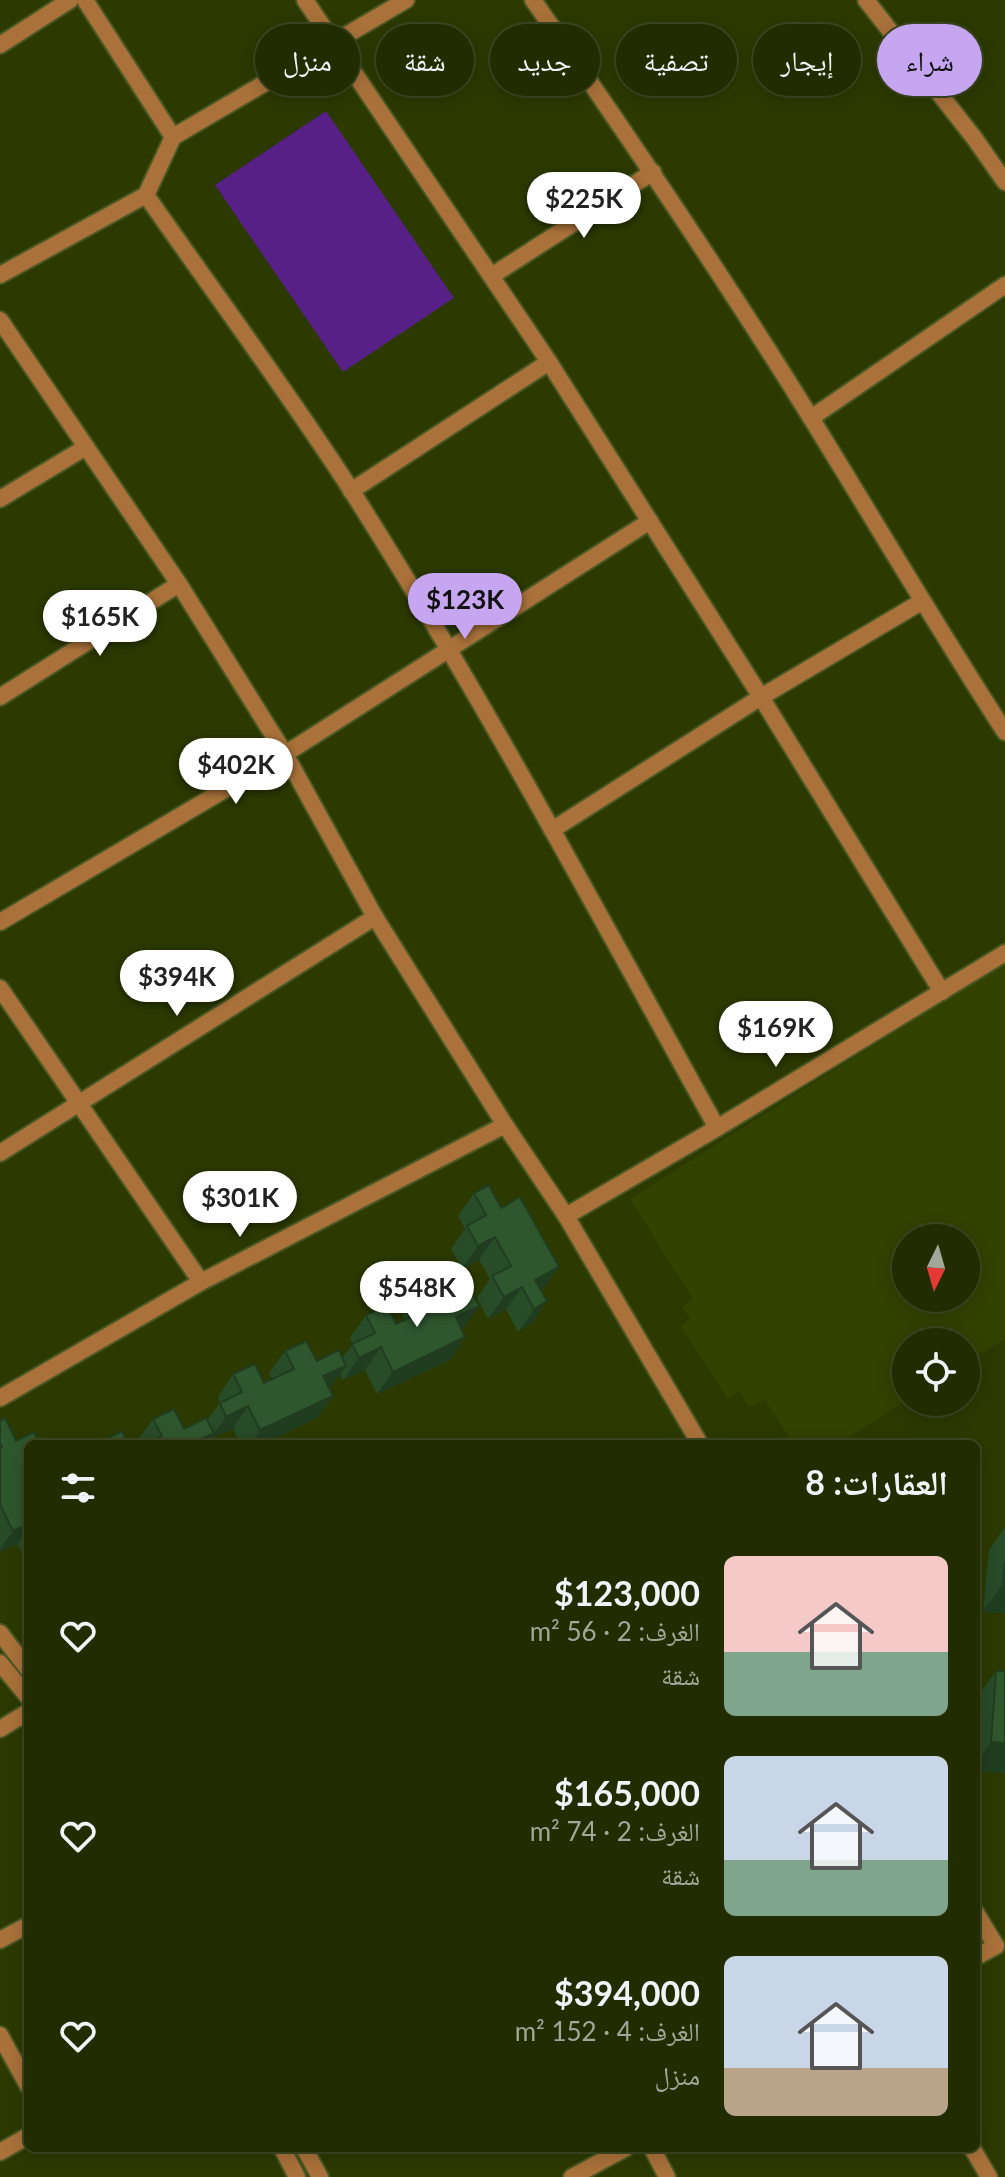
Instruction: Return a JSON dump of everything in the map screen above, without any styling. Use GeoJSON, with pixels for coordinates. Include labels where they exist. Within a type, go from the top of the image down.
{"type":"FeatureCollection","features":[{"type":"Feature","properties":{"kind":"street"},"geometry":{"type":"LineString","coordinates":[[0,45],[70,0]]}},
{"type":"Feature","properties":{"kind":"street"},"geometry":{"type":"LineString","coordinates":[[85,0],[173,137]]}},
{"type":"Feature","properties":{"kind":"street"},"geometry":{"type":"LineString","coordinates":[[305,0],[320,24]]}},
{"type":"Feature","properties":{"kind":"street"},"geometry":{"type":"LineString","coordinates":[[360,28],[406,0]]}},
{"type":"Feature","properties":{"kind":"street"},"geometry":{"type":"LineString","coordinates":[[533,0],[653,172],[811,418],[921,602],[1005,732]]}},
{"type":"Feature","properties":{"kind":"street"},"geometry":{"type":"LineString","coordinates":[[866,0],[1005,182]]}},
{"type":"Feature","properties":{"kind":"street"},"geometry":{"type":"LineString","coordinates":[[360,83],[493,275],[549,362],[761,697],[942,992]]}},
{"type":"Feature","properties":{"kind":"street"},"geometry":{"type":"LineString","coordinates":[[0,275],[146,195],[173,137],[255,89]]}},
{"type":"Feature","properties":{"kind":"street"},"geometry":{"type":"LineString","coordinates":[[493,275],[653,172]]}},
{"type":"Feature","properties":{"kind":"street"},"geometry":{"type":"LineString","coordinates":[[146,195],[351,491],[552,830],[717,1128]]}},
{"type":"Feature","properties":{"kind":"street"},"geometry":{"type":"LineString","coordinates":[[811,418],[1005,285]]}},
{"type":"Feature","properties":{"kind":"street"},"geometry":{"type":"LineString","coordinates":[[0,320],[179,584],[285,754],[375,917],[505,1125],[566,1216],[698,1440]]}},
{"type":"Feature","properties":{"kind":"street"},"geometry":{"type":"LineString","coordinates":[[351,491],[549,362]]}},
{"type":"Feature","properties":{"kind":"street"},"geometry":{"type":"LineString","coordinates":[[0,499],[86,447]]}},
{"type":"Feature","properties":{"kind":"street"},"geometry":{"type":"LineString","coordinates":[[0,922],[285,754],[650,521]]}},
{"type":"Feature","properties":{"kind":"street"},"geometry":{"type":"LineString","coordinates":[[0,697],[179,584]]}},
{"type":"Feature","properties":{"kind":"street"},"geometry":{"type":"LineString","coordinates":[[552,830],[761,697],[921,602]]}},
{"type":"Feature","properties":{"kind":"street"},"geometry":{"type":"LineString","coordinates":[[0,1153],[375,917]]}},
{"type":"Feature","properties":{"kind":"street"},"geometry":{"type":"LineString","coordinates":[[566,1216],[1005,953]]}},
{"type":"Feature","properties":{"kind":"street"},"geometry":{"type":"LineString","coordinates":[[0,988],[201,1282]]}},
{"type":"Feature","properties":{"kind":"street"},"geometry":{"type":"LineString","coordinates":[[0,1398],[201,1282],[505,1125]]}},
{"type":"Feature","properties":{"kind":"street"},"geometry":{"type":"LineString","coordinates":[[0,1633],[24,1664]]}},
{"type":"Feature","properties":{"kind":"street"},"geometry":{"type":"LineString","coordinates":[[0,1663],[24,1692]]}},
{"type":"Feature","properties":{"kind":"street"},"geometry":{"type":"LineString","coordinates":[[0,1729],[24,1714]]}},
{"type":"Feature","properties":{"kind":"street"},"geometry":{"type":"LineString","coordinates":[[980,1918],[1000,1944],[980,1955]]}},
{"type":"Feature","properties":{"kind":"street"},"geometry":{"type":"LineString","coordinates":[[0,1940],[24,1927]]}},
{"type":"Feature","properties":{"kind":"street"},"geometry":{"type":"LineString","coordinates":[[0,2035],[24,2079]]}},
{"type":"Feature","properties":{"kind":"street"},"geometry":{"type":"LineString","coordinates":[[0,2152],[24,2138]]}},
{"type":"Feature","properties":{"kind":"street"},"geometry":{"type":"LineString","coordinates":[[284,2152],[297,2177]]}},
{"type":"Feature","properties":{"kind":"street"},"geometry":{"type":"LineString","coordinates":[[306,2152],[320,2177]]}},
{"type":"Feature","properties":{"kind":"street"},"geometry":{"type":"LineString","coordinates":[[572,2177],[619,2152]]}},
{"type":"Feature","properties":{"kind":"street"},"geometry":{"type":"LineString","coordinates":[[654,2152],[667,2177]]}},
{"type":"Feature","properties":{"kind":"street"},"geometry":{"type":"LineString","coordinates":[[974,2152],[989,2177]]}},
{"type":"Feature","properties":{"kind":"shaded area"},"geometry":{"type":"Polygon","coordinates":[[[326,111],[454,298],[343,372],[215,185],[326,111]]]}},
{"type":"Feature","properties":{"kind":"shaded area"},"geometry":{"type":"Polygon","coordinates":[[[1005,962],[1005,1339],[980,1354],[980,1328],[892,1328],[892,1410],[843,1440],[791,1440],[765,1400],[749,1407],[739,1391],[727,1398],[681,1326],[690,1319],[682,1307],[693,1299],[630,1199],[1005,962]]]}},
{"type":"Feature","properties":{"kind":"building"},"geometry":{"type":"Polygon","coordinates":[[[489,1185],[501,1208],[520,1197],[559,1267],[535,1280],[547,1301],[534,1309],[522,1287],[504,1297],[492,1276],[511,1266],[495,1237],[478,1246],[467,1226],[486,1215],[474,1193],[489,1185]]]}},
{"type":"Feature","properties":{"kind":"building"},"geometry":{"type":"Polygon","coordinates":[[[439,1283],[449,1302],[471,1292],[479,1306],[456,1317],[465,1337],[393,1372],[381,1347],[359,1358],[352,1344],[375,1333],[366,1315],[387,1305],[396,1324],[427,1310],[418,1292],[439,1283]]]}},
{"type":"Feature","properties":{"kind":"building"},"geometry":{"type":"Polygon","coordinates":[[[306,1341],[317,1361],[339,1350],[346,1366],[323,1376],[333,1396],[260,1430],[248,1406],[226,1417],[220,1403],[242,1392],[233,1374],[255,1364],[264,1383],[294,1369],[285,1351],[306,1341]]]}},
{"type":"Feature","properties":{"kind":"building"},"geometry":{"type":"Polygon","coordinates":[[[174,1409],[184,1429],[206,1418],[214,1433],[199,1440],[154,1440],[162,1436],[153,1419],[174,1409]]]}},
{"type":"Feature","properties":{"kind":"building"},"geometry":{"type":"Polygon","coordinates":[[[5,1418],[16,1441],[34,1432],[38,1440],[24,1440],[24,1526],[13,1531],[0,1504],[0,1421],[5,1418]]]}},
{"type":"Feature","properties":{"kind":"building"},"geometry":{"type":"Polygon","coordinates":[[[122,1431],[126,1440],[105,1440],[122,1431]]]}},
{"type":"Feature","properties":{"kind":"building"},"geometry":{"type":"Polygon","coordinates":[[[996,1671],[1005,1671],[1005,1743],[991,1742],[996,1671]]]}}]}
